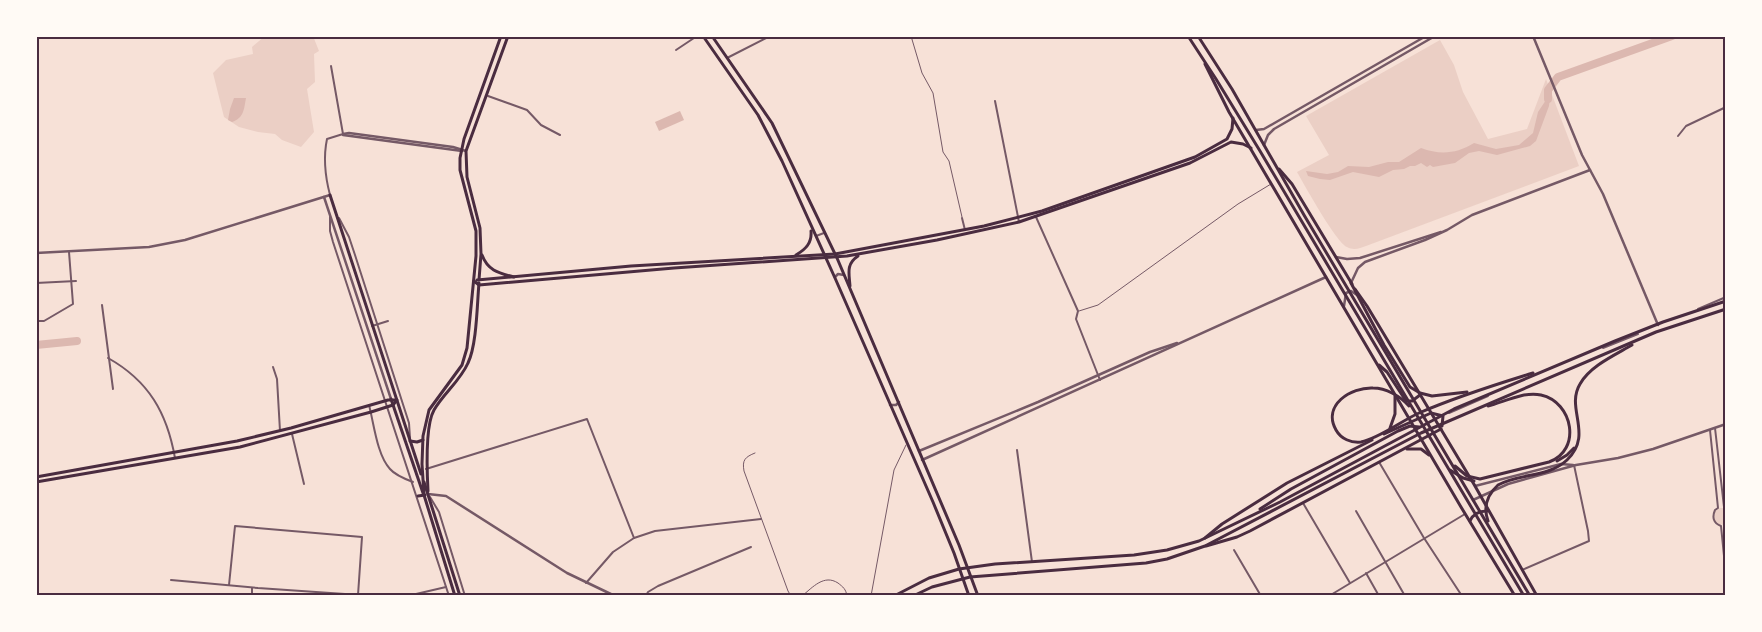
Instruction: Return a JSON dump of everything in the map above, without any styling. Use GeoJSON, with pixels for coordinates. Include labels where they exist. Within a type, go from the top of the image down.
{"type":"FeatureCollection","features":[{"type":"Feature","properties":{"kind":"main road"},"geometry":{"type":"LineString","coordinates":[[422,477],[423,440],[429,410],[454,376],[465,357],[470,332],[476,231],[460,170],[461,150],[501,36]]}},
{"type":"Feature","properties":{"kind":"main road"},"geometry":{"type":"LineString","coordinates":[[426,494],[429,431],[434,411],[465,370],[474,343],[481,254],[480,228],[467,177],[466,151],[508,36]]}},
{"type":"Feature","properties":{"kind":"main road"},"geometry":{"type":"LineString","coordinates":[[703,36],[758,115],[782,161],[835,278],[954,553],[968,596]]}},
{"type":"Feature","properties":{"kind":"main road"},"geometry":{"type":"LineString","coordinates":[[712,36],[772,123],[836,256],[899,401],[959,545],[978,596]]}},
{"type":"Feature","properties":{"kind":"main road"},"geometry":{"type":"LineString","coordinates":[[1188,36],[1271,170],[1524,596]]}},
{"type":"Feature","properties":{"kind":"main road"},"geometry":{"type":"LineString","coordinates":[[1198,36],[1256,130],[1530,596]]}},
{"type":"Feature","properties":{"kind":"main road"},"geometry":{"type":"LineString","coordinates":[[1202,58],[1233,118],[1515,596]]}},
{"type":"Feature","properties":{"kind":"main road"},"geometry":{"type":"LineString","coordinates":[[474,281],[639,266],[824,254],[836,256],[862,254],[966,234],[1019,220],[1195,157],[1227,140],[1232,129],[1233,118]]}},
{"type":"Feature","properties":{"kind":"main road"},"geometry":{"type":"LineString","coordinates":[[474,281],[479,285],[684,267],[826,259],[1036,217],[1190,163],[1231,142],[1243,144],[1251,148]]}},
{"type":"Feature","properties":{"kind":"main road"},"geometry":{"type":"LineString","coordinates":[[1275,165],[1292,184],[1364,301],[1481,496],[1537,596]]}},
{"type":"Feature","properties":{"kind":"main road"},"geometry":{"type":"LineString","coordinates":[[330,195],[422,477],[455,596]]}},
{"type":"Feature","properties":{"kind":"main road"},"geometry":{"type":"LineString","coordinates":[[795,256],[805,249],[810,242],[812,237],[811,225]]}},
{"type":"Feature","properties":{"kind":"main road"},"geometry":{"type":"LineString","coordinates":[[481,254],[490,269],[514,277]]}},
{"type":"Feature","properties":{"kind":"main road"},"geometry":{"type":"LineString","coordinates":[[851,291],[848,268],[852,260],[862,254]]}},
{"type":"Feature","properties":{"kind":"main road"},"geometry":{"type":"LineString","coordinates":[[1352,283],[1384,344],[1408,384],[1420,393],[1435,396],[1475,391]]}},
{"type":"Feature","properties":{"kind":"main road"},"geometry":{"type":"LineString","coordinates":[[894,596],[929,578],[959,569],[1141,554],[1167,550],[1204,539],[1252,516],[1446,412],[1663,322],[1726,299]]}},
{"type":"Feature","properties":{"kind":"main road"},"geometry":{"type":"LineString","coordinates":[[1205,546],[1421,433],[1642,338],[1686,321],[1726,309]]}},
{"type":"Feature","properties":{"kind":"main road"},"geometry":{"type":"LineString","coordinates":[[1492,531],[1485,510],[1488,497],[1493,489],[1503,482],[1546,471],[1560,465],[1572,454],[1579,436],[1575,401],[1580,383],[1593,370],[1642,338]]}},
{"type":"Feature","properties":{"kind":"main road"},"geometry":{"type":"LineString","coordinates":[[1378,364],[1388,372],[1406,401],[1412,401],[1420,395]]}},
{"type":"Feature","properties":{"kind":"main road"},"geometry":{"type":"LineString","coordinates":[[1420,420],[1415,414],[1410,407],[1402,399],[1388,391],[1373,388],[1359,390],[1343,396],[1336,405],[1333,420],[1336,431],[1343,438],[1362,442],[1374,437],[1412,416],[1418,413],[1475,391],[1550,368]]}},
{"type":"Feature","properties":{"kind":"main road"},"geometry":{"type":"LineString","coordinates":[[1386,433],[1391,427],[1395,414],[1393,390]]}},
{"type":"Feature","properties":{"kind":"main road"},"geometry":{"type":"LineString","coordinates":[[1445,452],[1462,473],[1470,478],[1480,479],[1554,461],[1563,453],[1568,442],[1570,427],[1566,413],[1558,403],[1546,396],[1537,394],[1527,395],[1476,410]]}},
{"type":"Feature","properties":{"kind":"main road"},"geometry":{"type":"LineString","coordinates":[[36,477],[224,444],[280,431],[391,399],[397,400]]}},
{"type":"Feature","properties":{"kind":"main road"},"geometry":{"type":"LineString","coordinates":[[391,399],[449,552],[460,596]]}},
{"type":"Feature","properties":{"kind":"main road"},"geometry":{"type":"LineString","coordinates":[[36,482],[240,447],[388,407],[397,400]]}},
{"type":"Feature","properties":{"kind":"main road"},"geometry":{"type":"LineString","coordinates":[[1204,539],[1222,524],[1287,483],[1386,433],[1431,413],[1443,416],[1441,429]]}},
{"type":"Feature","properties":{"kind":"main road"},"geometry":{"type":"LineString","coordinates":[[1252,516],[1299,485],[1407,427],[1416,426],[1427,429],[1440,444]]}},
{"type":"Feature","properties":{"kind":"main road"},"geometry":{"type":"LineString","coordinates":[[913,596],[932,587],[962,578],[1146,563],[1167,559],[1237,537],[1441,429]]}},
{"type":"Feature","properties":{"kind":"main road"},"geometry":{"type":"LineString","coordinates":[[1445,463],[1453,472],[1463,478],[1483,481],[1558,460],[1572,450],[1579,436]]}},
{"type":"Feature","properties":{"kind":"main road"},"geometry":{"type":"LineString","coordinates":[[410,441],[417,442],[423,440]]}},
{"type":"Feature","properties":{"kind":"main road"},"geometry":{"type":"LineString","coordinates":[[1402,450],[1421,449],[1433,458]]}},
{"type":"Feature","properties":{"kind":"main road"},"geometry":{"type":"LineString","coordinates":[[418,496],[426,494]]}},
{"type":"Feature","properties":{"kind":"main road"},"geometry":{"type":"LineString","coordinates":[[1470,522],[1478,513],[1490,512]]}},
{"type":"Feature","properties":{"kind":"street"},"geometry":{"type":"LineString","coordinates":[[676,50],[697,36]]}},
{"type":"Feature","properties":{"kind":"street"},"geometry":{"type":"LineString","coordinates":[[727,58],[770,36]]}},
{"type":"Feature","properties":{"kind":"street"},"geometry":{"type":"LineString","coordinates":[[1256,130],[1264,129],[1286,117],[1426,36]]}},
{"type":"Feature","properties":{"kind":"street"},"geometry":{"type":"LineString","coordinates":[[1264,145],[1268,135],[1274,129],[1435,36]]}},
{"type":"Feature","properties":{"kind":"street"},"geometry":{"type":"LineString","coordinates":[[1533,36],[1590,170],[1603,194],[1658,325]]}},
{"type":"Feature","properties":{"kind":"street"},"geometry":{"type":"LineString","coordinates":[[331,66],[343,134]]}},
{"type":"Feature","properties":{"kind":"street"},"geometry":{"type":"LineString","coordinates":[[485,95],[527,110],[542,125],[560,135]]}},
{"type":"Feature","properties":{"kind":"street"},"geometry":{"type":"LineString","coordinates":[[995,101],[1019,220]]}},
{"type":"Feature","properties":{"kind":"street"},"geometry":{"type":"LineString","coordinates":[[1678,136],[1686,126],[1726,107]]}},
{"type":"Feature","properties":{"kind":"street"},"geometry":{"type":"LineString","coordinates":[[36,253],[149,247],[185,240],[330,195],[325,171],[327,139],[343,134],[349,133],[386,138],[466,151]]}},
{"type":"Feature","properties":{"kind":"street"},"geometry":{"type":"LineString","coordinates":[[1352,283],[1356,272],[1365,262],[1426,240],[1447,230],[1472,214],[1590,170]]}},
{"type":"Feature","properties":{"kind":"street"},"geometry":{"type":"LineString","coordinates":[[324,197],[391,399]]}},
{"type":"Feature","properties":{"kind":"street"},"geometry":{"type":"LineString","coordinates":[[336,214],[343,224],[352,245],[409,423],[410,441]]}},
{"type":"Feature","properties":{"kind":"street"},"geometry":{"type":"LineString","coordinates":[[330,215],[330,231],[418,496],[449,596]]}},
{"type":"Feature","properties":{"kind":"street"},"geometry":{"type":"LineString","coordinates":[[1036,217],[1078,311],[1076,319],[1100,380]]}},
{"type":"Feature","properties":{"kind":"street"},"geometry":{"type":"LineString","coordinates":[[962,218],[965,230]]}},
{"type":"Feature","properties":{"kind":"street"},"geometry":{"type":"LineString","coordinates":[[1335,256],[1347,260],[1360,258],[1447,230]]}},
{"type":"Feature","properties":{"kind":"street"},"geometry":{"type":"LineString","coordinates":[[816,236],[824,233]]}},
{"type":"Feature","properties":{"kind":"street"},"geometry":{"type":"LineString","coordinates":[[336,249],[352,245]]}},
{"type":"Feature","properties":{"kind":"street"},"geometry":{"type":"LineString","coordinates":[[36,321],[44,321],[73,304],[69,252]]}},
{"type":"Feature","properties":{"kind":"street"},"geometry":{"type":"LineString","coordinates":[[835,278],[838,274],[844,275]]}},
{"type":"Feature","properties":{"kind":"street"},"geometry":{"type":"LineString","coordinates":[[922,460],[1326,277]]}},
{"type":"Feature","properties":{"kind":"street"},"geometry":{"type":"LineString","coordinates":[[36,283],[76,281]]}},
{"type":"Feature","properties":{"kind":"street"},"geometry":{"type":"LineString","coordinates":[[1344,306],[1345,297],[1351,291],[1364,301]]}},
{"type":"Feature","properties":{"kind":"street"},"geometry":{"type":"LineString","coordinates":[[1443,416],[1658,325],[1726,299]]}},
{"type":"Feature","properties":{"kind":"street"},"geometry":{"type":"LineString","coordinates":[[102,305],[113,389]]}},
{"type":"Feature","properties":{"kind":"street"},"geometry":{"type":"LineString","coordinates":[[372,326],[388,321]]}},
{"type":"Feature","properties":{"kind":"street"},"geometry":{"type":"LineString","coordinates":[[919,451],[946,442],[1150,352],[1186,340]]}},
{"type":"Feature","properties":{"kind":"street"},"geometry":{"type":"LineString","coordinates":[[367,344],[377,341]]}},
{"type":"Feature","properties":{"kind":"street"},"geometry":{"type":"LineString","coordinates":[[108,358],[126,368],[146,389],[159,407],[169,434],[174,458]]}},
{"type":"Feature","properties":{"kind":"street"},"geometry":{"type":"LineString","coordinates":[[273,366],[277,379],[280,431]]}},
{"type":"Feature","properties":{"kind":"street"},"geometry":{"type":"LineString","coordinates":[[890,405],[896,405],[899,401]]}},
{"type":"Feature","properties":{"kind":"street"},"geometry":{"type":"LineString","coordinates":[[369,406],[380,451],[389,468],[413,482]]}},
{"type":"Feature","properties":{"kind":"street"},"geometry":{"type":"LineString","coordinates":[[897,421],[901,416],[906,418]]}},
{"type":"Feature","properties":{"kind":"street"},"geometry":{"type":"LineString","coordinates":[[426,469],[587,419],[634,538]]}},
{"type":"Feature","properties":{"kind":"street"},"geometry":{"type":"LineString","coordinates":[[1461,507],[1508,484],[1574,465],[1636,453],[1726,424]]}},
{"type":"Feature","properties":{"kind":"street"},"geometry":{"type":"LineString","coordinates":[[1715,428],[1725,508],[1718,508]]}},
{"type":"Feature","properties":{"kind":"street"},"geometry":{"type":"LineString","coordinates":[[1710,430],[1718,508],[1715,510],[1713,518],[1721,526],[1726,525]]}},
{"type":"Feature","properties":{"kind":"street"},"geometry":{"type":"LineString","coordinates":[[292,434],[304,484]]}},
{"type":"Feature","properties":{"kind":"street"},"geometry":{"type":"LineString","coordinates":[[1017,450],[1032,562]]}},
{"type":"Feature","properties":{"kind":"street"},"geometry":{"type":"LineString","coordinates":[[1379,462],[1424,538],[1462,596]]}},
{"type":"Feature","properties":{"kind":"street"},"geometry":{"type":"LineString","coordinates":[[1475,486],[1563,464],[1574,465]]}},
{"type":"Feature","properties":{"kind":"street"},"geometry":{"type":"LineString","coordinates":[[1522,570],[1589,541],[1574,465]]}},
{"type":"Feature","properties":{"kind":"street"},"geometry":{"type":"LineString","coordinates":[[426,494],[441,494],[452,499],[560,568],[615,596]]}},
{"type":"Feature","properties":{"kind":"street"},"geometry":{"type":"LineString","coordinates":[[1303,503],[1350,583]]}},
{"type":"Feature","properties":{"kind":"street"},"geometry":{"type":"LineString","coordinates":[[1356,511],[1405,596]]}},
{"type":"Feature","properties":{"kind":"street"},"geometry":{"type":"LineString","coordinates":[[1329,596],[1465,514]]}},
{"type":"Feature","properties":{"kind":"street"},"geometry":{"type":"LineString","coordinates":[[586,582],[613,552],[634,538],[655,531],[761,518]]}},
{"type":"Feature","properties":{"kind":"street"},"geometry":{"type":"LineString","coordinates":[[229,585],[235,526],[362,537],[358,595]]}},
{"type":"Feature","properties":{"kind":"street"},"geometry":{"type":"LineString","coordinates":[[1721,526],[1726,576]]}},
{"type":"Feature","properties":{"kind":"street"},"geometry":{"type":"LineString","coordinates":[[646,596],[648,592],[658,586],[751,547]]}},
{"type":"Feature","properties":{"kind":"street"},"geometry":{"type":"LineString","coordinates":[[1234,550],[1261,596]]}},
{"type":"Feature","properties":{"kind":"street"},"geometry":{"type":"LineString","coordinates":[[449,552],[465,596]]}},
{"type":"Feature","properties":{"kind":"street"},"geometry":{"type":"LineString","coordinates":[[437,556],[442,554]]}},
{"type":"Feature","properties":{"kind":"street"},"geometry":{"type":"LineString","coordinates":[[1366,574],[1379,596]]}},
{"type":"Feature","properties":{"kind":"street"},"geometry":{"type":"LineString","coordinates":[[171,580],[252,588],[374,596]]}},
{"type":"Feature","properties":{"kind":"street"},"geometry":{"type":"LineString","coordinates":[[401,596],[446,587]]}},
{"type":"Feature","properties":{"kind":"street"},"geometry":{"type":"LineString","coordinates":[[252,588],[252,596]]}},
{"type":"Feature","properties":{"kind":"lane"},"geometry":{"type":"LineString","coordinates":[[911,36],[922,73],[933,93],[943,152],[949,161],[962,218]]}},
{"type":"Feature","properties":{"kind":"lane"},"geometry":{"type":"LineString","coordinates":[[1078,311],[1098,304],[1238,204],[1272,183]]}},
{"type":"Feature","properties":{"kind":"lane"},"geometry":{"type":"LineString","coordinates":[[871,596],[894,470],[907,444]]}},
{"type":"Feature","properties":{"kind":"lane"},"geometry":{"type":"LineString","coordinates":[[755,453],[746,457],[743,464],[761,518],[791,596]]}},
{"type":"Feature","properties":{"kind":"lane"},"geometry":{"type":"LineString","coordinates":[[802,596],[826,579],[831,579],[845,589],[848,596]]}},
{"type":"Feature","properties":{"kind":"shaded area"},"geometry":{"type":"Polygon","coordinates":[[[265,36],[313,36],[319,51],[314,54],[315,82],[307,89],[314,132],[301,147],[282,140],[275,134],[239,127],[224,117],[213,73],[226,60],[253,54],[252,47],[265,36]]]}},
{"type":"Feature","properties":{"kind":"shaded area"},"geometry":{"type":"Polygon","coordinates":[[[1440,40],[1454,65],[1463,92],[1488,139],[1527,129],[1546,79],[1579,166],[1366,246],[1357,249],[1347,247],[1328,225],[1297,172],[1329,155],[1306,116],[1440,40]]]}},
{"type":"Feature","properties":{"kind":"shaded area"},"geometry":{"type":"Polygon","coordinates":[[[1548,90],[1549,106],[1536,141],[1530,146],[1497,155],[1479,151],[1469,153],[1455,163],[1433,167],[1430,165],[1427,167],[1421,163],[1404,169],[1393,170],[1379,177],[1353,172],[1330,180],[1308,176],[1306,171],[1327,174],[1338,172],[1348,166],[1369,167],[1388,162],[1399,162],[1421,148],[1435,152],[1448,152],[1474,143],[1496,149],[1519,145],[1533,133],[1538,112],[1546,100],[1548,90]]]}},
{"type":"Feature","properties":{"kind":"shaded area"},"geometry":{"type":"Polygon","coordinates":[[[234,98],[246,98],[241,116],[232,122],[228,120],[234,98]]]}},
{"type":"Feature","properties":{"kind":"shaded area"},"geometry":{"type":"Polygon","coordinates":[[[680,111],[684,120],[659,131],[655,122],[680,111]]]}},
{"type":"Feature","properties":{"kind":"shaded area"},"geometry":{"type":"Polygon","coordinates":[[[1720,508],[1726,508],[1725,525],[1717,524],[1713,519],[1715,511],[1720,508]]]}},
{"type":"Feature","properties":{"kind":"waterway"},"geometry":{"type":"LineString","coordinates":[[1548,99],[1548,90],[1558,77],[1672,36]]}},
{"type":"Feature","properties":{"kind":"waterway"},"geometry":{"type":"LineString","coordinates":[[36,345],[77,341]]}}]}
